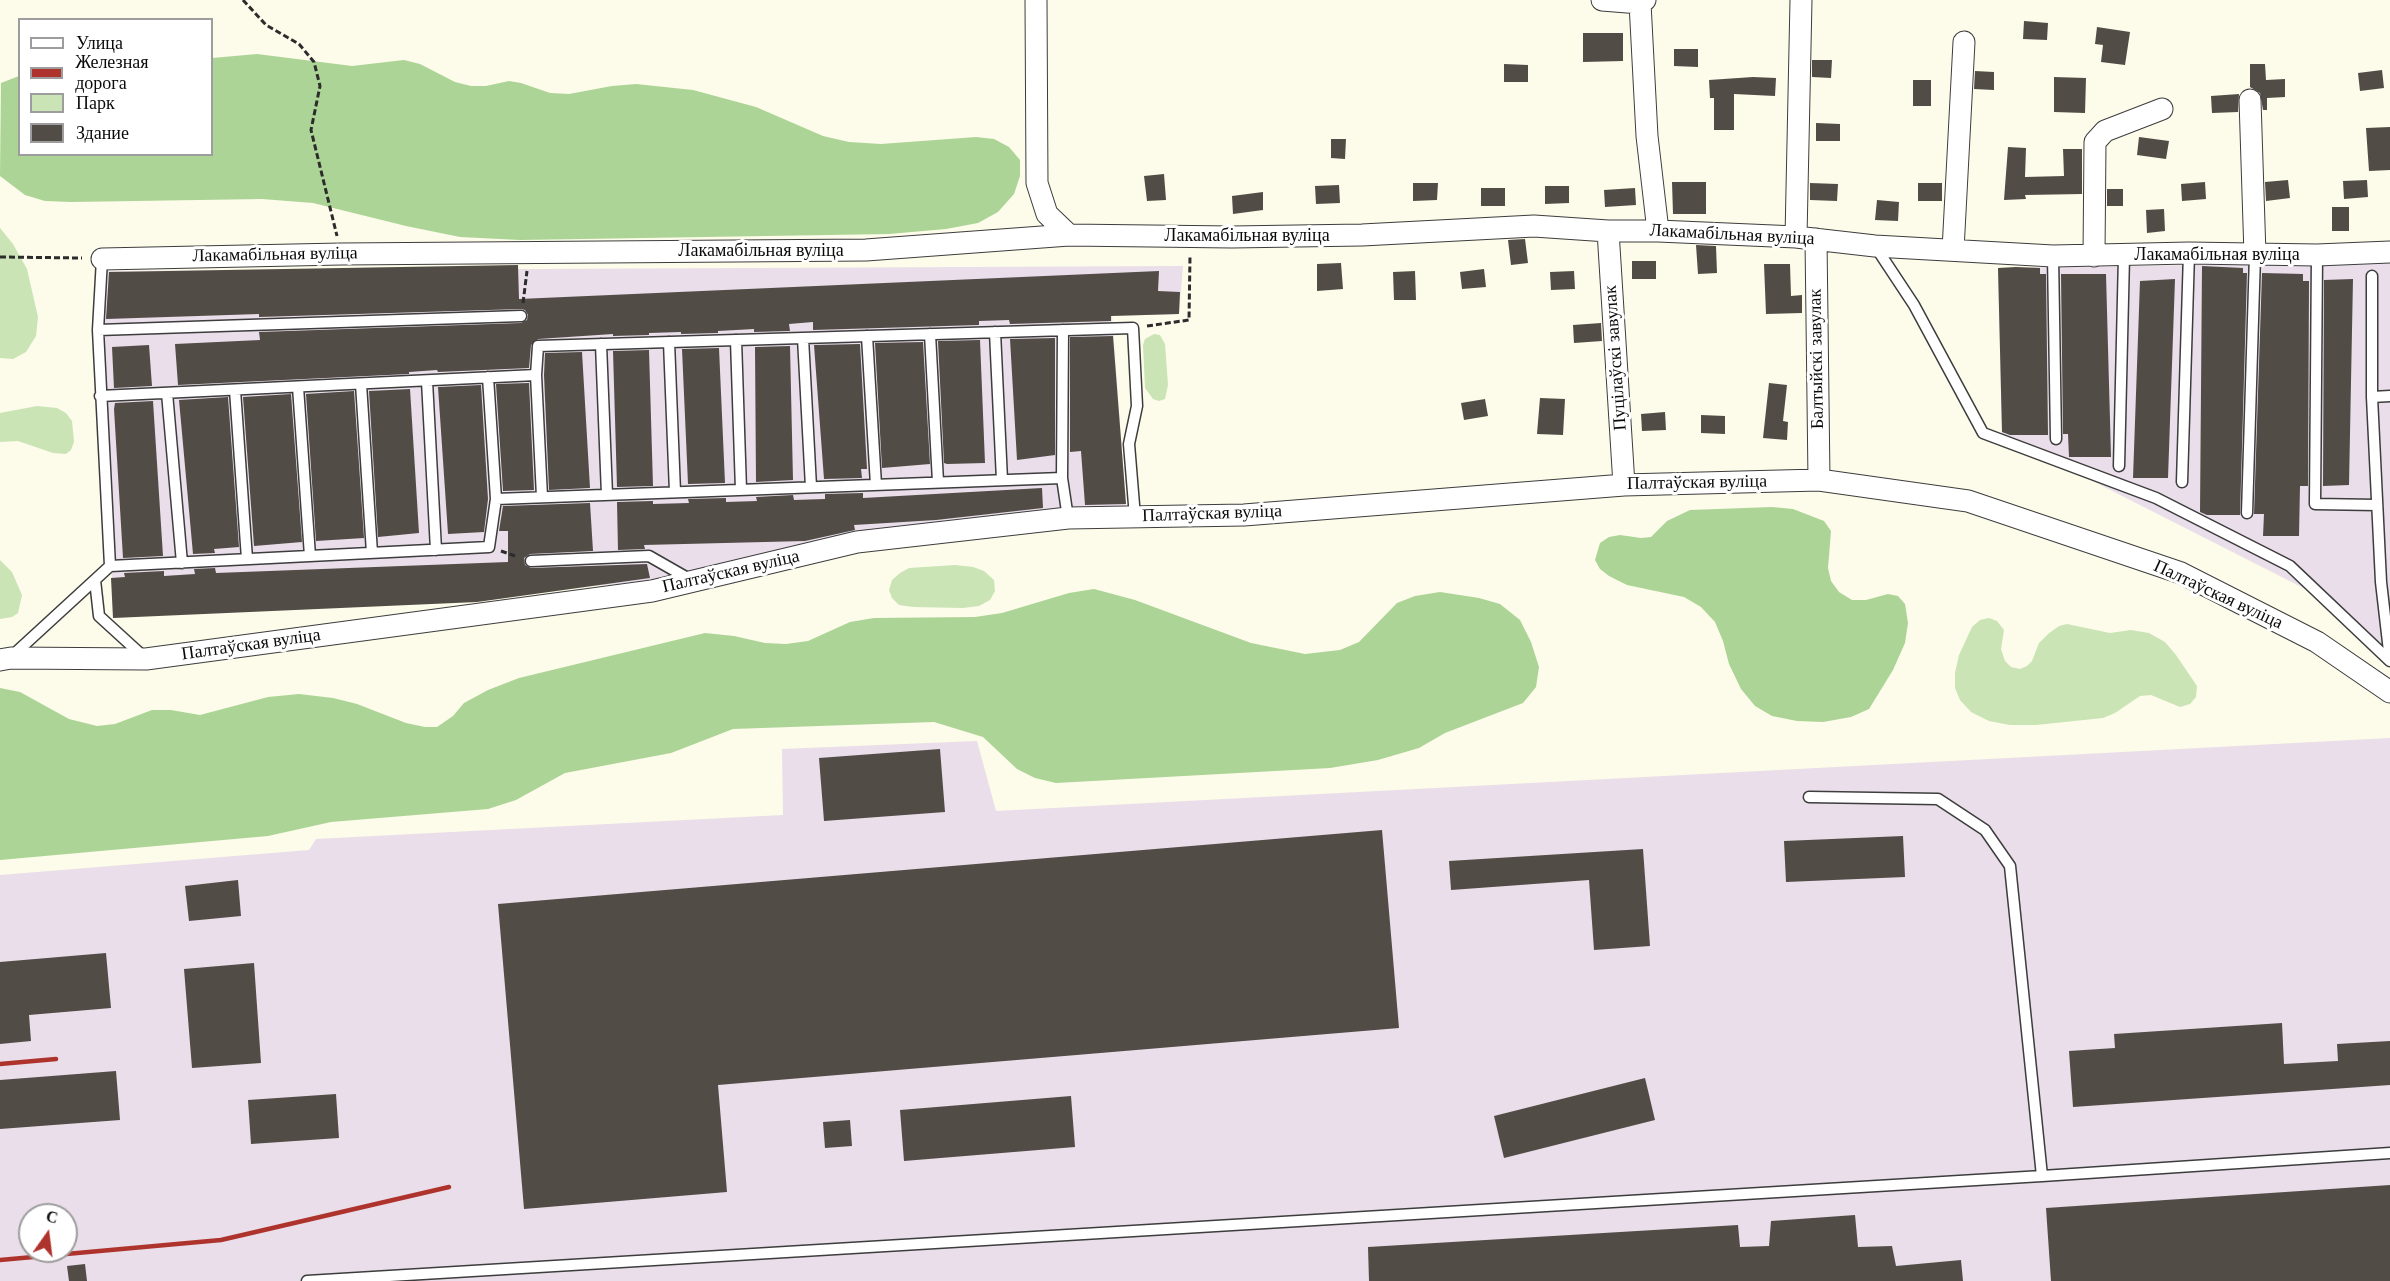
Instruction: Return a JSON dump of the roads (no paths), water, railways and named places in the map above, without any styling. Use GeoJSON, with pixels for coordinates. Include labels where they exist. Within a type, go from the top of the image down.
{"type":"FeatureCollection","features":[{"type":"Feature","properties":{"kind":"street"},"geometry":{"type":"LineString","coordinates":[[1036,0],[1037,183],[1047,214],[1069,235]]}},
{"type":"Feature","properties":{"kind":"street"},"geometry":{"type":"LineString","coordinates":[[1602,0],[1642,2],[1647,136],[1658,231]]}},
{"type":"Feature","properties":{"kind":"street","name":"Балтыйскі завулак"},"geometry":{"type":"LineString","coordinates":[[1801,0],[1806,238],[1819,480]]}},
{"type":"Feature","properties":{"kind":"street"},"geometry":{"type":"LineString","coordinates":[[1953,250],[1964,42]]}},
{"type":"Feature","properties":{"kind":"street"},"geometry":{"type":"LineString","coordinates":[[2250,100],[2254,255]]}},
{"type":"Feature","properties":{"kind":"street"},"geometry":{"type":"LineString","coordinates":[[2094,256],[2095,142],[2105,131],[2162,109]]}},
{"type":"Feature","properties":{"kind":"street","name":"Лакамабільная вуліца"},"geometry":{"type":"LineString","coordinates":[[102,259],[341,254],[866,250],[1069,235],[1362,235],[1534,226],[1806,238],[1875,246],[2054,256],[2188,253],[2317,255],[2390,252]]}},
{"type":"Feature","properties":{"kind":"street","name":"Пуцілаўскі завулак"},"geometry":{"type":"LineString","coordinates":[[1608,231],[1624,484]]}},
{"type":"Feature","properties":{"kind":"street","name":"Палтаўская вуліца"},"geometry":{"type":"LineString","coordinates":[[5,659],[146,659],[652,591],[857,542],[1068,518],[1244,515],[1624,484],[1819,480],[1968,501],[2181,573],[2318,642],[2390,692]]}},
{"type":"Feature","properties":{"kind":"lane"},"geometry":{"type":"LineString","coordinates":[[1875,246],[1914,305],[1983,433],[2156,498],[2290,566],[2390,661]]}},
{"type":"Feature","properties":{"kind":"lane"},"geometry":{"type":"LineString","coordinates":[[2182,482],[2188,253]]}},
{"type":"Feature","properties":{"kind":"lane"},"geometry":{"type":"LineString","coordinates":[[2247,513],[2254,255]]}},
{"type":"Feature","properties":{"kind":"lane"},"geometry":{"type":"LineString","coordinates":[[2317,255],[2315,504],[2377,505]]}},
{"type":"Feature","properties":{"kind":"lane"},"geometry":{"type":"LineString","coordinates":[[2054,256],[2056,439]]}},
{"type":"Feature","properties":{"kind":"lane"},"geometry":{"type":"LineString","coordinates":[[2119,466],[2124,256]]}},
{"type":"Feature","properties":{"kind":"lane"},"geometry":{"type":"LineString","coordinates":[[102,259],[98,330],[110,566]]}},
{"type":"Feature","properties":{"kind":"lane"},"geometry":{"type":"LineString","coordinates":[[2372,276],[2372,397],[2377,505],[2381,582],[2390,661]]}},
{"type":"Feature","properties":{"kind":"lane"},"geometry":{"type":"LineString","coordinates":[[98,330],[521,316]]}},
{"type":"Feature","properties":{"kind":"lane"},"geometry":{"type":"LineString","coordinates":[[542,497],[536,375],[538,346],[1133,328],[1137,406],[1129,444],[1135,517]]}},
{"type":"Feature","properties":{"kind":"lane"},"geometry":{"type":"LineString","coordinates":[[1063,330],[1062,478],[1068,518]]}},
{"type":"Feature","properties":{"kind":"lane"},"geometry":{"type":"LineString","coordinates":[[995,332],[1002,480]]}},
{"type":"Feature","properties":{"kind":"lane"},"geometry":{"type":"LineString","coordinates":[[930,334],[938,483]]}},
{"type":"Feature","properties":{"kind":"lane"},"geometry":{"type":"LineString","coordinates":[[867,336],[876,485]]}},
{"type":"Feature","properties":{"kind":"lane"},"geometry":{"type":"LineString","coordinates":[[803,338],[811,487]]}},
{"type":"Feature","properties":{"kind":"lane"},"geometry":{"type":"LineString","coordinates":[[736,340],[741,490]]}},
{"type":"Feature","properties":{"kind":"lane"},"geometry":{"type":"LineString","coordinates":[[669,342],[675,492]]}},
{"type":"Feature","properties":{"kind":"lane"},"geometry":{"type":"LineString","coordinates":[[601,344],[607,495]]}},
{"type":"Feature","properties":{"kind":"lane"},"geometry":{"type":"LineString","coordinates":[[100,396],[536,375]]}},
{"type":"Feature","properties":{"kind":"lane"},"geometry":{"type":"LineString","coordinates":[[5,659],[110,566],[489,548],[496,499],[488,377]]}},
{"type":"Feature","properties":{"kind":"lane"},"geometry":{"type":"LineString","coordinates":[[427,381],[436,550]]}},
{"type":"Feature","properties":{"kind":"lane"},"geometry":{"type":"LineString","coordinates":[[361,384],[372,553]]}},
{"type":"Feature","properties":{"kind":"lane"},"geometry":{"type":"LineString","coordinates":[[298,387],[310,556]]}},
{"type":"Feature","properties":{"kind":"lane"},"geometry":{"type":"LineString","coordinates":[[235,390],[247,560]]}},
{"type":"Feature","properties":{"kind":"lane"},"geometry":{"type":"LineString","coordinates":[[166,393],[182,563]]}},
{"type":"Feature","properties":{"kind":"lane"},"geometry":{"type":"LineString","coordinates":[[2372,397],[2390,396]]}},
{"type":"Feature","properties":{"kind":"lane"},"geometry":{"type":"LineString","coordinates":[[496,499],[1062,478]]}},
{"type":"Feature","properties":{"kind":"lane"},"geometry":{"type":"LineString","coordinates":[[531,561],[649,556],[694,581]]}},
{"type":"Feature","properties":{"kind":"lane"},"geometry":{"type":"LineString","coordinates":[[94,580],[99,616],[146,659]]}},
{"type":"Feature","properties":{"kind":"lane"},"geometry":{"type":"LineString","coordinates":[[1809,797],[1938,800],[1985,831],[2010,866],[2042,1176]]}},
{"type":"Feature","properties":{"kind":"lane"},"geometry":{"type":"LineString","coordinates":[[306,1281],[499,1275],[2390,1153]]}},
{"type":"Feature","properties":{"kind":"railway"},"geometry":{"type":"LineString","coordinates":[[0,1064],[56,1059]]}},
{"type":"Feature","properties":{"kind":"railway"},"geometry":{"type":"LineString","coordinates":[[0,1260],[221,1240],[449,1187]]}}]}
